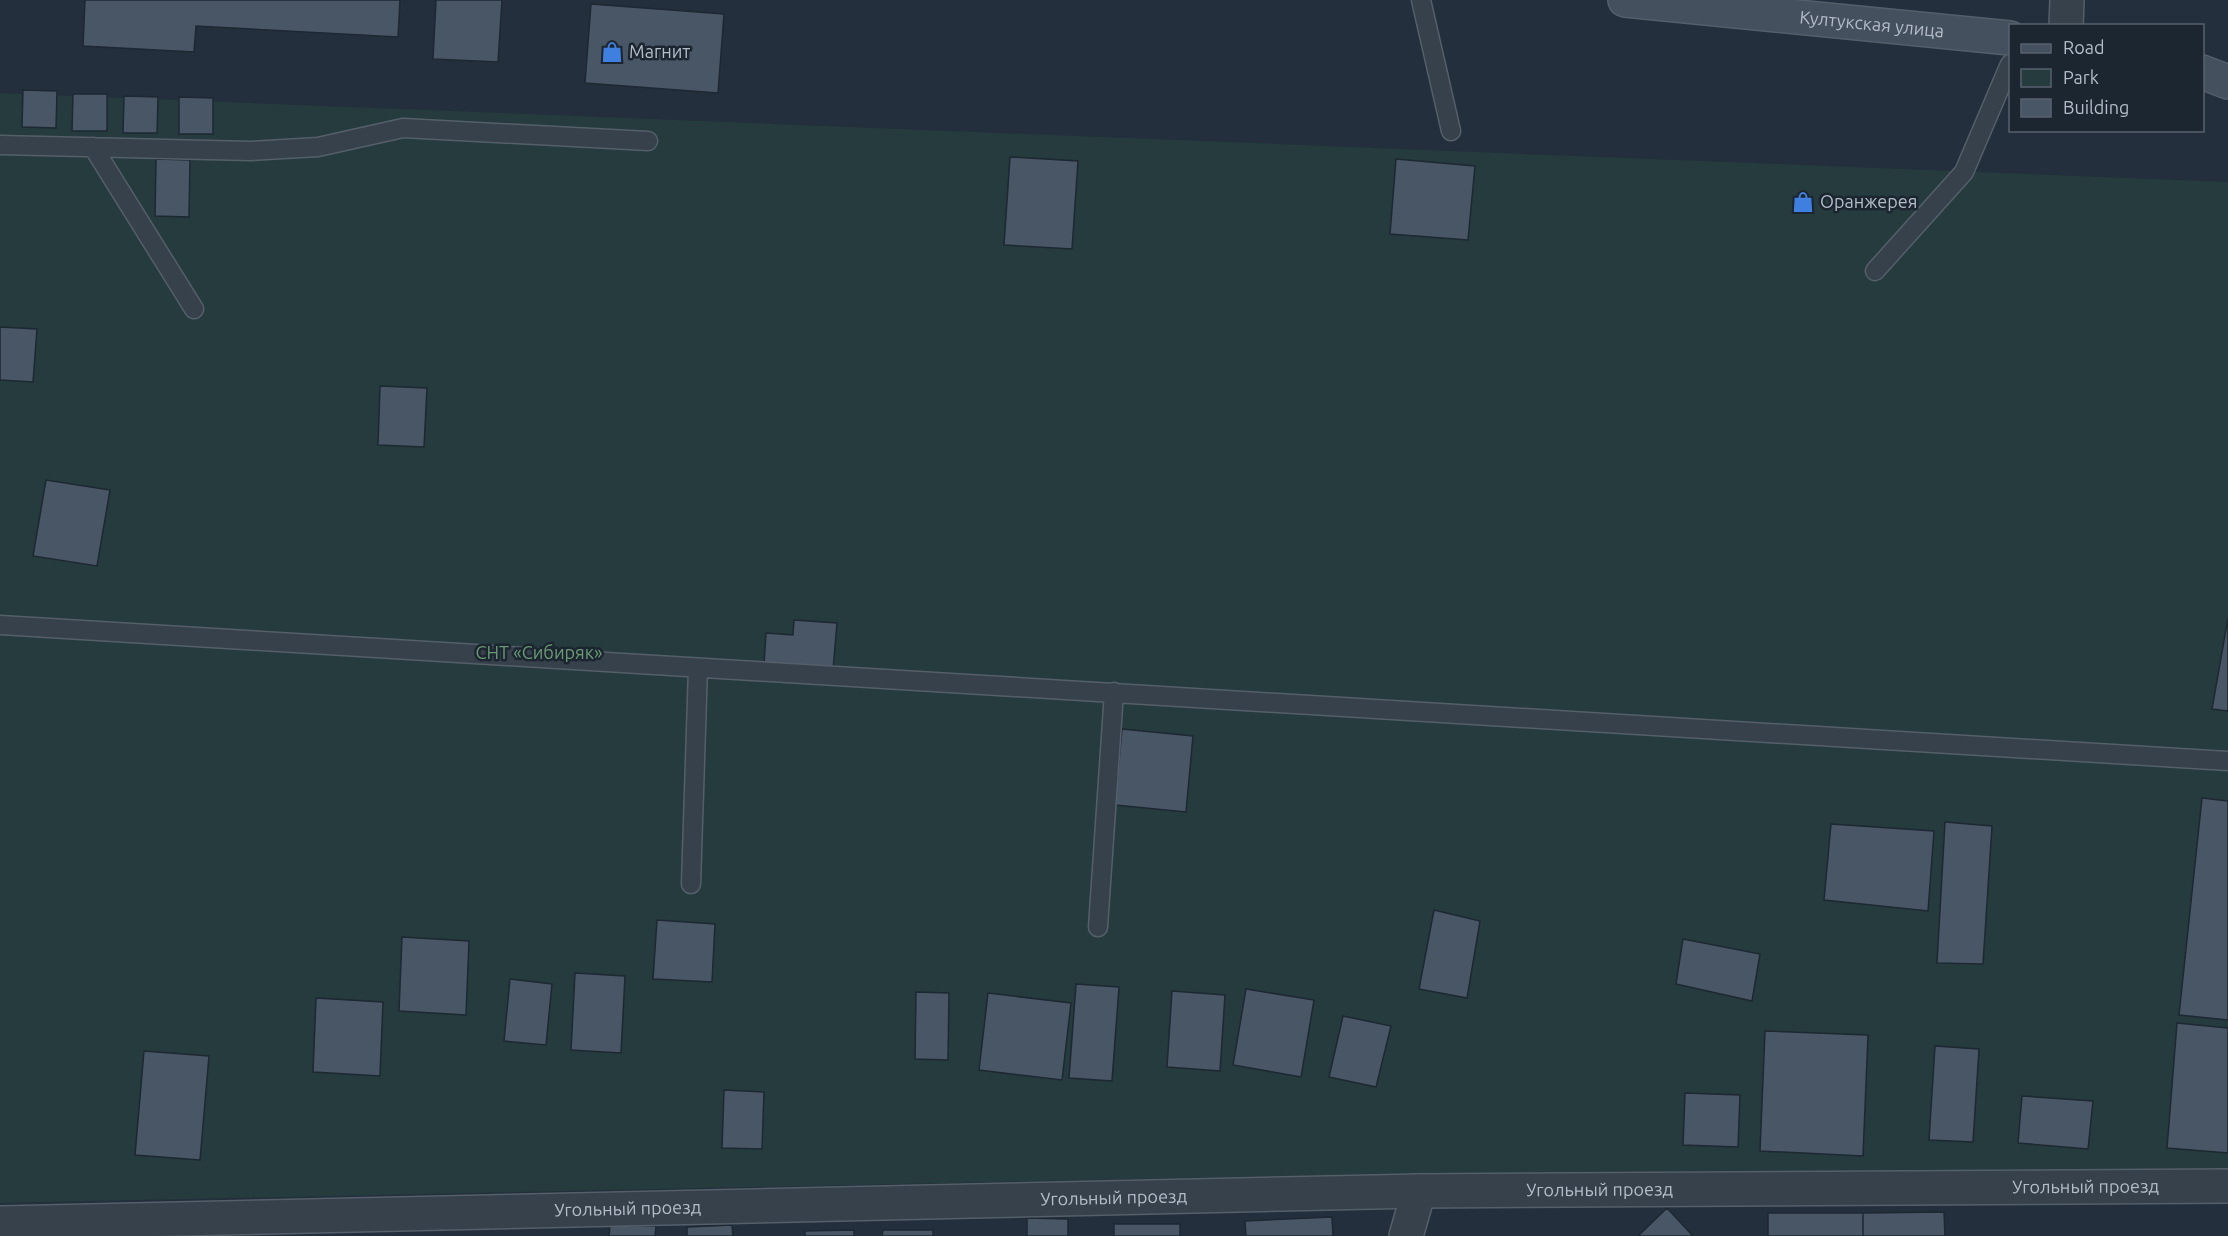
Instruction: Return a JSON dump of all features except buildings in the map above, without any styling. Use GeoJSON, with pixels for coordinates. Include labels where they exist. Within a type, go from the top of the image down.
{"type":"FeatureCollection","features":[{"type":"Feature","properties":{"kind":"street","name":"Култукская улица"},"geometry":{"type":"LineString","coordinates":[[1625,0],[2009,38]]}},
{"type":"Feature","properties":{"kind":"street"},"geometry":{"type":"LineString","coordinates":[[2066,24],[2067,0]]}},
{"type":"Feature","properties":{"kind":"street"},"geometry":{"type":"LineString","coordinates":[[2204,73],[2228,82]]}},
{"type":"Feature","properties":{"kind":"street","name":"Угольный проезд"},"geometry":{"type":"LineString","coordinates":[[0,1223],[357,1225],[1419,1191],[2228,1186]]}},
{"type":"Feature","properties":{"kind":"street"},"geometry":{"type":"LineString","coordinates":[[1406,1236],[1419,1191]]}},
{"type":"Feature","properties":{"kind":"lane"},"geometry":{"type":"LineString","coordinates":[[1421,0],[1451,131]]}},
{"type":"Feature","properties":{"kind":"lane"},"geometry":{"type":"LineString","coordinates":[[1875,271],[1964,172],[2009,66]]}},
{"type":"Feature","properties":{"kind":"lane"},"geometry":{"type":"LineString","coordinates":[[0,145],[250,151],[318,147],[403,128],[648,141]]}},
{"type":"Feature","properties":{"kind":"lane"},"geometry":{"type":"LineString","coordinates":[[93,147],[194,309]]}},
{"type":"Feature","properties":{"kind":"lane"},"geometry":{"type":"LineString","coordinates":[[0,625],[2228,761]]}},
{"type":"Feature","properties":{"kind":"lane"},"geometry":{"type":"LineString","coordinates":[[691,884],[698,668]]}},
{"type":"Feature","properties":{"kind":"lane"},"geometry":{"type":"LineString","coordinates":[[1098,927],[1114,692]]}},
{"type":"Feature","properties":{"kind":"green space","name":"СНТ «Сибиряк»"},"geometry":{"type":"Polygon","coordinates":[[[0,93],[2228,182],[2228,1174],[1421,1173],[0,1203],[0,93]]]}},
{"type":"Feature","properties":{"kind":"place","name":"Магнит"},"geometry":{"type":"Point","coordinates":[612,52]}},
{"type":"Feature","properties":{"kind":"place","name":"Оранжерея"},"geometry":{"type":"Point","coordinates":[1803,202]}}]}
